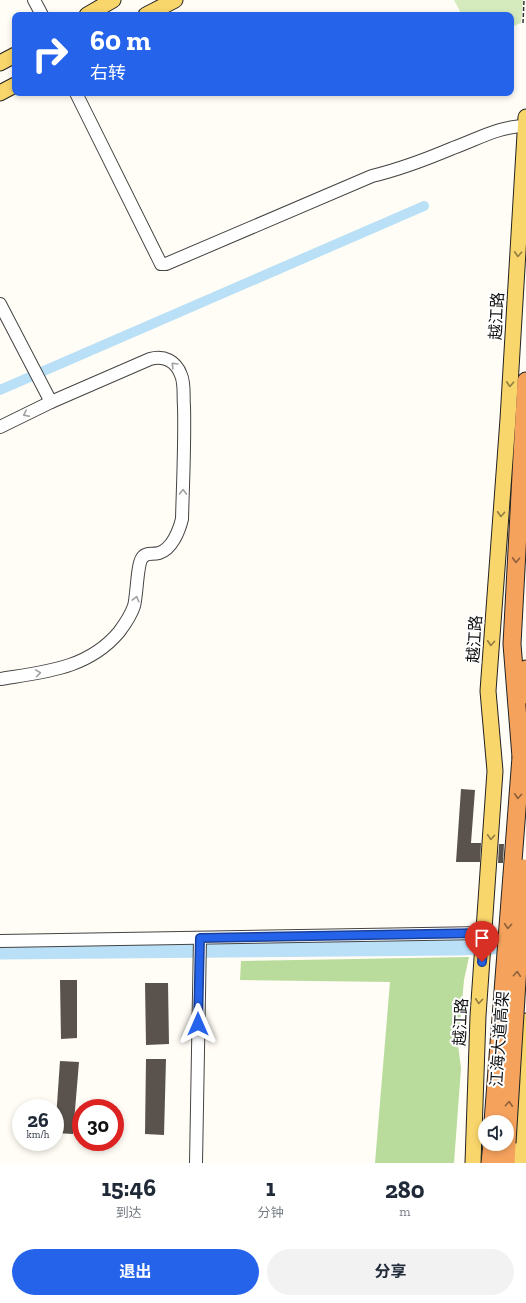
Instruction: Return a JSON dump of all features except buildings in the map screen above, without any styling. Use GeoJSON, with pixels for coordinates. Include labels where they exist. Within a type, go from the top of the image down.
{"type":"FeatureCollection","features":[{"type":"Feature","properties":{"kind":"highway"},"geometry":{"type":"LineString","coordinates":[[521,757],[512,644],[526,381]]}},
{"type":"Feature","properties":{"kind":"highway","name":"江海大道高架"},"geometry":{"type":"LineString","coordinates":[[494,1115],[521,757],[526,669]]}},
{"type":"Feature","properties":{"kind":"highway","name":"江海大道高架"},"geometry":{"type":"LineString","coordinates":[[509,1115],[526,837]]}},
{"type":"Feature","properties":{"kind":"highway"},"geometry":{"type":"LineString","coordinates":[[490,1163],[491,1151]]}},
{"type":"Feature","properties":{"kind":"highway","name":"江海大道高架"},"geometry":{"type":"LineString","coordinates":[[506,1163],[507,1151]]}},
{"type":"Feature","properties":{"kind":"main road"},"geometry":{"type":"LineString","coordinates":[[92,12],[113,0]]}},
{"type":"Feature","properties":{"kind":"main road"},"geometry":{"type":"LineString","coordinates":[[152,12],[175,0]]}},
{"type":"Feature","properties":{"kind":"main road"},"geometry":{"type":"LineString","coordinates":[[0,63],[12,57]]}},
{"type":"Feature","properties":{"kind":"main road"},"geometry":{"type":"LineString","coordinates":[[0,93],[12,87]]}},
{"type":"Feature","properties":{"kind":"main road","name":"越江路"},"geometry":{"type":"LineString","coordinates":[[473,1163],[478,1016],[495,771],[488,691],[508,419],[526,118]]}},
{"type":"Feature","properties":{"kind":"main road"},"geometry":{"type":"LineString","coordinates":[[521,1163],[526,1021]]}},
{"type":"Feature","properties":{"kind":"street"},"geometry":{"type":"LineString","coordinates":[[34,0],[40,12]]}},
{"type":"Feature","properties":{"kind":"street"},"geometry":{"type":"LineString","coordinates":[[77,96],[161,264],[166,264],[372,176],[402,169],[493,131],[509,126],[526,126]]}},
{"type":"Feature","properties":{"kind":"street"},"geometry":{"type":"LineString","coordinates":[[0,304],[51,402]]}},
{"type":"Feature","properties":{"kind":"street"},"geometry":{"type":"LineString","coordinates":[[0,427],[51,402],[157,357],[165,358],[172,362],[182,376],[182,519],[176,534],[167,548],[159,553],[146,554],[141,558],[134,608],[125,624],[113,639],[85,660],[58,670],[0,679]]}},
{"type":"Feature","properties":{"kind":"street"},"geometry":{"type":"LineString","coordinates":[[0,940],[484,933]]}},
{"type":"Feature","properties":{"kind":"street"},"geometry":{"type":"LineString","coordinates":[[196,1163],[198,977],[200,938]]}},
{"type":"Feature","properties":{"kind":"path"},"geometry":{"type":"LineString","coordinates":[[523,23],[524,0]]}},
{"type":"Feature","properties":{"kind":"green space"},"geometry":{"type":"Polygon","coordinates":[[[454,0],[523,0],[521,23],[514,26],[514,12],[460,12],[454,0]]]}},
{"type":"Feature","properties":{"kind":"green space"},"geometry":{"type":"Polygon","coordinates":[[[469,957],[464,980],[458,1045],[461,1068],[454,1163],[375,1163],[390,982],[240,980],[241,961],[469,957]]]}},
{"type":"Feature","properties":{"kind":"waterway"},"geometry":{"type":"LineString","coordinates":[[0,390],[424,206]]}},
{"type":"Feature","properties":{"kind":"waterway"},"geometry":{"type":"LineString","coordinates":[[0,951],[457,947],[520,945]]}},
{"type":"Feature","properties":{"kind":"route"},"geometry":{"type":"LineString","coordinates":[[198,1024],[200,938],[484,933],[482,962]]}}]}
